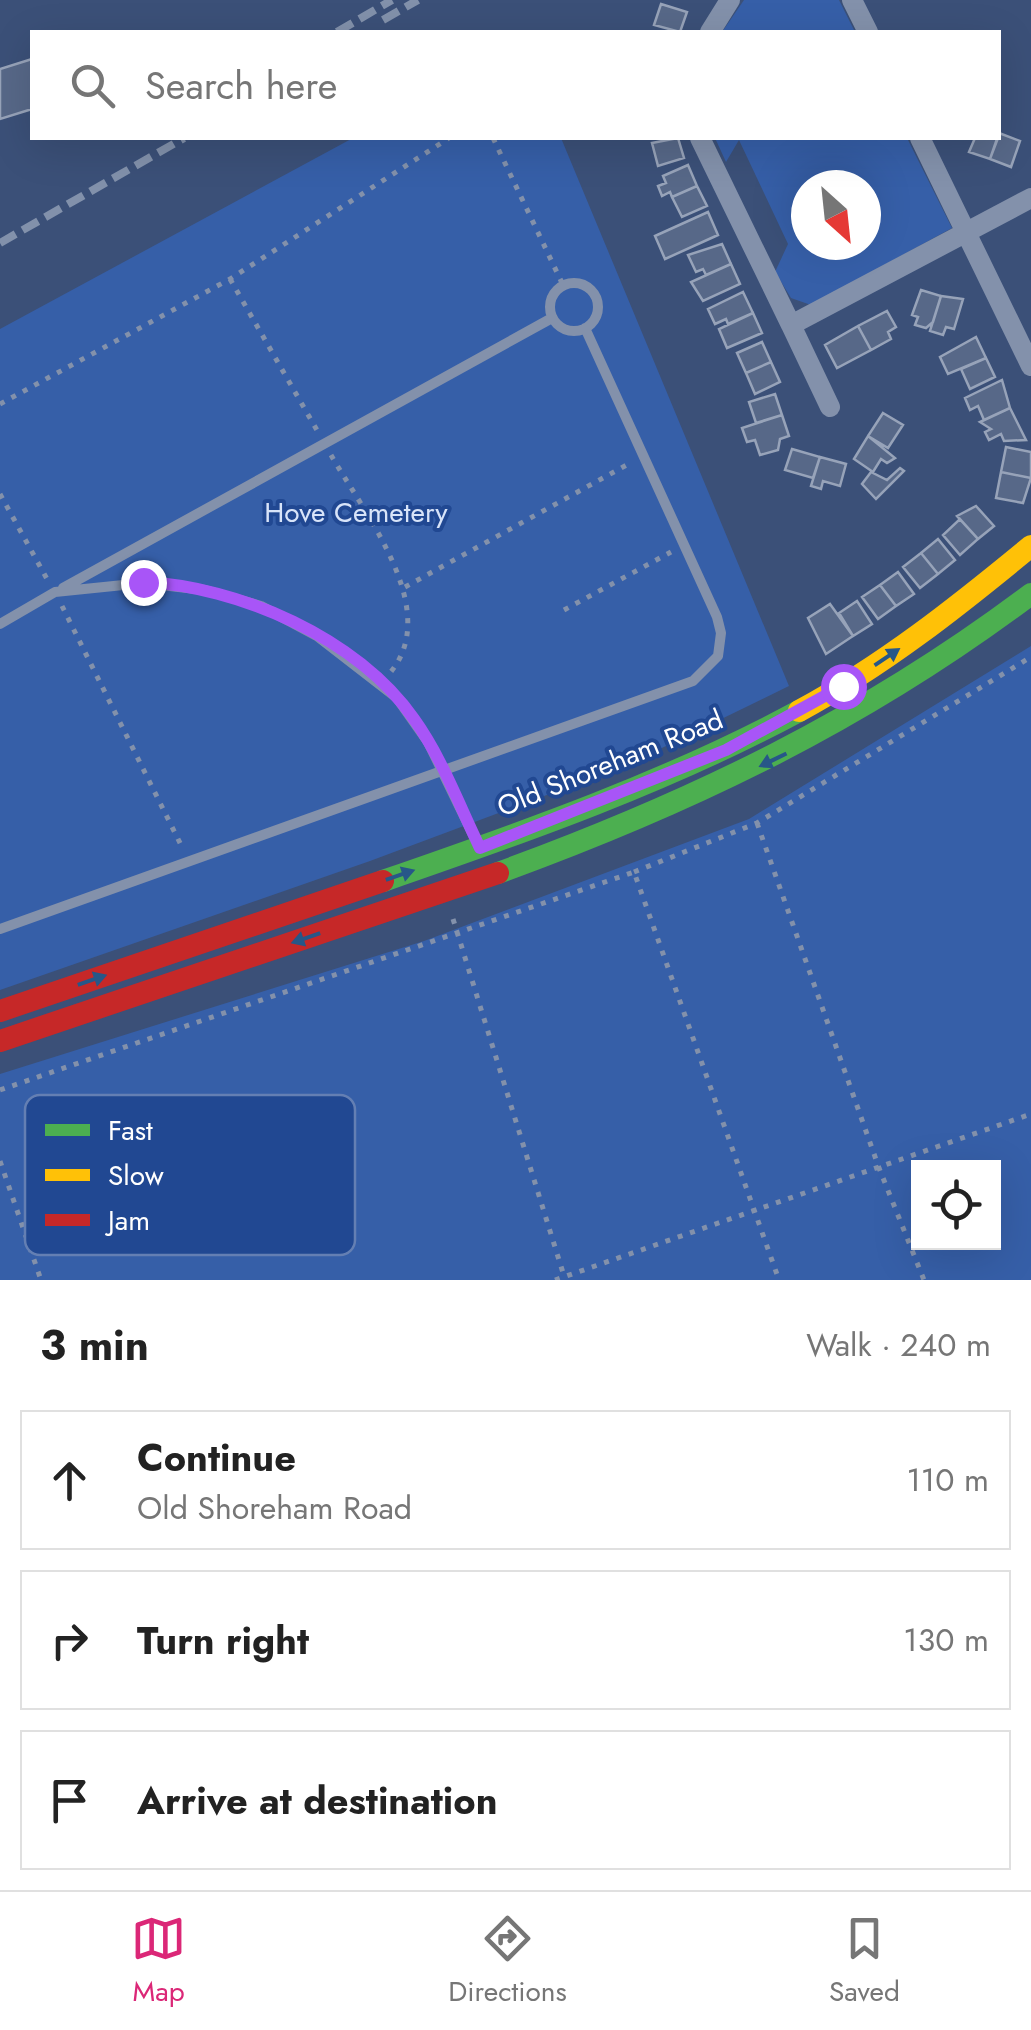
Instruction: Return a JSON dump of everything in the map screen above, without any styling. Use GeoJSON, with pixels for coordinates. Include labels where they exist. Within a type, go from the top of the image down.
{"type":"FeatureCollection","features":[{"type":"Feature","properties":{"kind":"main road","name":"Old Shoreham Road"},"geometry":{"type":"LineString","coordinates":[[0,1012],[480,848],[726,750],[843,686],[943,620],[1031,546]]}},
{"type":"Feature","properties":{"kind":"main road"},"geometry":{"type":"LineString","coordinates":[[0,1041],[489,878],[690,801],[804,745],[927,670],[1031,594]]}},
{"type":"Feature","properties":{"kind":"street"},"geometry":{"type":"LineString","coordinates":[[711,30],[730,0]]}},
{"type":"Feature","properties":{"kind":"street"},"geometry":{"type":"LineString","coordinates":[[852,0],[867,30]]}},
{"type":"Feature","properties":{"kind":"street"},"geometry":{"type":"LineString","coordinates":[[701,140],[830,407]]}},
{"type":"Feature","properties":{"kind":"street"},"geometry":{"type":"LineString","coordinates":[[921,140],[1031,366]]}},
{"type":"Feature","properties":{"kind":"street"},"geometry":{"type":"LineString","coordinates":[[791,326],[1031,198]]}},
{"type":"Feature","properties":{"kind":"lane"},"geometry":{"type":"LineString","coordinates":[[563,285],[585,286],[595,296],[598,310],[584,328],[563,328],[552,318],[550,303],[563,285]]}},
{"type":"Feature","properties":{"kind":"lane"},"geometry":{"type":"LineString","coordinates":[[0,624],[552,318]]}},
{"type":"Feature","properties":{"kind":"lane"},"geometry":{"type":"LineString","coordinates":[[0,929],[190,863],[442,768],[626,708],[704,674],[718,656],[722,633],[584,328]]}},
{"type":"Feature","properties":{"kind":"lane"},"geometry":{"type":"LineString","coordinates":[[55,592],[143,582],[222,594],[288,620],[382,682],[415,719],[480,848],[489,878]]}},
{"type":"Feature","properties":{"kind":"path"},"geometry":{"type":"LineString","coordinates":[[0,404],[230,279],[446,140]]}},
{"type":"Feature","properties":{"kind":"path"},"geometry":{"type":"LineString","coordinates":[[494,140],[563,285]]}},
{"type":"Feature","properties":{"kind":"path"},"geometry":{"type":"LineString","coordinates":[[230,279],[404,587],[407,636],[402,654],[382,682]]}},
{"type":"Feature","properties":{"kind":"path"},"geometry":{"type":"LineString","coordinates":[[404,587],[644,456]]}},
{"type":"Feature","properties":{"kind":"path"},"geometry":{"type":"LineString","coordinates":[[0,494],[55,592],[190,863]]}},
{"type":"Feature","properties":{"kind":"path"},"geometry":{"type":"LineString","coordinates":[[564,610],[684,545]]}},
{"type":"Feature","properties":{"kind":"path"},"geometry":{"type":"LineString","coordinates":[[0,1090],[634,872],[757,823],[1031,657]]}},
{"type":"Feature","properties":{"kind":"path"},"geometry":{"type":"LineString","coordinates":[[757,823],[924,1280]]}},
{"type":"Feature","properties":{"kind":"path"},"geometry":{"type":"LineString","coordinates":[[634,872],[779,1280]]}},
{"type":"Feature","properties":{"kind":"path"},"geometry":{"type":"LineString","coordinates":[[446,891],[565,1278]]}},
{"type":"Feature","properties":{"kind":"path"},"geometry":{"type":"LineString","coordinates":[[555,1280],[1031,1114]]}},
{"type":"Feature","properties":{"kind":"path"},"geometry":{"type":"LineString","coordinates":[[0,1161],[25,1232]]}},
{"type":"Feature","properties":{"kind":"path"},"geometry":{"type":"LineString","coordinates":[[33,1255],[42,1280]]}},
{"type":"Feature","properties":{"kind":"green space"},"geometry":{"type":"Polygon","coordinates":[[[744,0],[839,0],[854,30],[723,30],[744,0]]]}},
{"type":"Feature","properties":{"kind":"green space","name":"Hove Cemetery"},"geometry":{"type":"Polygon","coordinates":[[[349,140],[562,140],[789,686],[627,765],[370,861],[0,990],[0,329],[349,140]]]}},
{"type":"Feature","properties":{"kind":"green space"},"geometry":{"type":"Polygon","coordinates":[[[716,140],[739,140],[726,162],[716,140]]]}},
{"type":"Feature","properties":{"kind":"green space"},"geometry":{"type":"Polygon","coordinates":[[[739,140],[908,140],[952,228],[811,305],[791,298],[775,272],[788,244],[739,140]]]}},
{"type":"Feature","properties":{"kind":"green space"},"geometry":{"type":"Polygon","coordinates":[[[1031,646],[1031,1280],[0,1280],[0,1074],[424,941],[749,819],[1031,646]]]}},
{"type":"Feature","properties":{"kind":"building"},"geometry":{"type":"Polygon","coordinates":[[[661,4],[687,12],[681,30],[654,25],[661,4]]]}},
{"type":"Feature","properties":{"kind":"building"},"geometry":{"type":"Polygon","coordinates":[[[30,60],[30,110],[0,119],[0,69],[30,60]]]}},
{"type":"Feature","properties":{"kind":"building"},"geometry":{"type":"Polygon","coordinates":[[[1001,134],[1020,141],[1011,167],[990,159],[1001,134]]]}},
{"type":"Feature","properties":{"kind":"building"},"geometry":{"type":"Polygon","coordinates":[[[679,140],[684,158],[658,166],[652,143],[679,140]]]}},
{"type":"Feature","properties":{"kind":"building"},"geometry":{"type":"Polygon","coordinates":[[[974,140],[997,140],[990,159],[969,152],[974,140]]]}},
{"type":"Feature","properties":{"kind":"building"},"geometry":{"type":"Polygon","coordinates":[[[688,165],[697,186],[672,197],[670,192],[662,196],[658,186],[666,183],[663,176],[688,165]]]}},
{"type":"Feature","properties":{"kind":"building"},"geometry":{"type":"Polygon","coordinates":[[[697,186],[707,206],[682,217],[672,197],[697,186]]]}},
{"type":"Feature","properties":{"kind":"building"},"geometry":{"type":"Polygon","coordinates":[[[708,212],[718,235],[665,259],[655,236],[708,212]]]}},
{"type":"Feature","properties":{"kind":"building"},"geometry":{"type":"Polygon","coordinates":[[[722,244],[731,264],[706,275],[703,269],[696,272],[688,255],[722,244]]]}},
{"type":"Feature","properties":{"kind":"building"},"geometry":{"type":"Polygon","coordinates":[[[731,264],[740,284],[703,301],[691,282],[731,264]]]}},
{"type":"Feature","properties":{"kind":"building"},"geometry":{"type":"Polygon","coordinates":[[[921,290],[941,296],[933,322],[926,328],[915,325],[918,317],[912,315],[921,290]]]}},
{"type":"Feature","properties":{"kind":"building"},"geometry":{"type":"Polygon","coordinates":[[[743,292],[753,313],[728,324],[726,319],[715,324],[708,309],[743,292]]]}},
{"type":"Feature","properties":{"kind":"building"},"geometry":{"type":"Polygon","coordinates":[[[941,296],[963,299],[954,329],[946,327],[943,335],[930,331],[941,296]]]}},
{"type":"Feature","properties":{"kind":"building"},"geometry":{"type":"Polygon","coordinates":[[[887,311],[896,327],[888,332],[891,339],[871,350],[858,326],[887,311]]]}},
{"type":"Feature","properties":{"kind":"building"},"geometry":{"type":"Polygon","coordinates":[[[753,313],[762,333],[727,348],[719,329],[753,313]]]}},
{"type":"Feature","properties":{"kind":"building"},"geometry":{"type":"Polygon","coordinates":[[[858,326],[871,350],[837,368],[825,345],[858,326]]]}},
{"type":"Feature","properties":{"kind":"building"},"geometry":{"type":"Polygon","coordinates":[[[976,337],[986,358],[948,374],[940,357],[976,337]]]}},
{"type":"Feature","properties":{"kind":"building"},"geometry":{"type":"Polygon","coordinates":[[[762,342],[771,362],[746,373],[737,353],[762,342]]]}},
{"type":"Feature","properties":{"kind":"building"},"geometry":{"type":"Polygon","coordinates":[[[986,358],[995,377],[970,389],[961,369],[986,358]]]}},
{"type":"Feature","properties":{"kind":"building"},"geometry":{"type":"Polygon","coordinates":[[[771,362],[780,382],[755,394],[746,373],[771,362]]]}},
{"type":"Feature","properties":{"kind":"building"},"geometry":{"type":"Polygon","coordinates":[[[1002,380],[1010,408],[984,420],[978,406],[970,410],[965,398],[1002,380]]]}},
{"type":"Feature","properties":{"kind":"building"},"geometry":{"type":"Polygon","coordinates":[[[775,394],[782,415],[756,423],[749,402],[775,394]]]}},
{"type":"Feature","properties":{"kind":"building"},"geometry":{"type":"Polygon","coordinates":[[[1010,408],[1026,440],[1004,441],[1001,434],[989,440],[985,432],[991,429],[980,422],[1010,408]]]}},
{"type":"Feature","properties":{"kind":"building"},"geometry":{"type":"Polygon","coordinates":[[[883,413],[903,425],[888,448],[868,436],[883,413]]]}},
{"type":"Feature","properties":{"kind":"building"},"geometry":{"type":"Polygon","coordinates":[[[782,415],[789,436],[780,439],[778,450],[760,455],[755,440],[747,442],[742,428],[782,415]]]}},
{"type":"Feature","properties":{"kind":"building"},"geometry":{"type":"Polygon","coordinates":[[[868,436],[895,458],[887,463],[881,459],[873,472],[854,459],[868,436]]]}},
{"type":"Feature","properties":{"kind":"building"},"geometry":{"type":"Polygon","coordinates":[[[1006,447],[1031,452],[1031,478],[1001,472],[1006,447]]]}},
{"type":"Feature","properties":{"kind":"building"},"geometry":{"type":"Polygon","coordinates":[[[792,449],[820,457],[813,478],[785,470],[792,449]]]}},
{"type":"Feature","properties":{"kind":"building"},"geometry":{"type":"Polygon","coordinates":[[[820,457],[846,464],[840,486],[823,481],[821,489],[811,486],[820,457]]]}},
{"type":"Feature","properties":{"kind":"building"},"geometry":{"type":"Polygon","coordinates":[[[900,468],[904,471],[876,499],[862,484],[871,472],[887,480],[900,468]]]}},
{"type":"Feature","properties":{"kind":"building"},"geometry":{"type":"Polygon","coordinates":[[[1001,472],[1031,478],[1023,503],[996,498],[1001,472]]]}},
{"type":"Feature","properties":{"kind":"building"},"geometry":{"type":"Polygon","coordinates":[[[976,506],[994,526],[978,539],[957,516],[976,506]]]}},
{"type":"Feature","properties":{"kind":"building"},"geometry":{"type":"Polygon","coordinates":[[[960,519],[978,539],[960,555],[943,535],[960,519]]]}},
{"type":"Feature","properties":{"kind":"building"},"geometry":{"type":"Polygon","coordinates":[[[938,539],[955,560],[938,574],[921,553],[938,539]]]}},
{"type":"Feature","properties":{"kind":"building"},"geometry":{"type":"Polygon","coordinates":[[[921,553],[938,574],[920,588],[903,567],[921,553]]]}},
{"type":"Feature","properties":{"kind":"building"},"geometry":{"type":"Polygon","coordinates":[[[898,572],[914,594],[896,606],[880,585],[898,572]]]}},
{"type":"Feature","properties":{"kind":"building"},"geometry":{"type":"Polygon","coordinates":[[[880,585],[896,606],[878,619],[862,597],[880,585]]]}},
{"type":"Feature","properties":{"kind":"building"},"geometry":{"type":"Polygon","coordinates":[[[857,601],[872,624],[853,636],[839,613],[857,601]]]}},
{"type":"Feature","properties":{"kind":"building"},"geometry":{"type":"Polygon","coordinates":[[[830,604],[853,636],[826,654],[808,618],[830,604]]]}},
{"type":"Feature","properties":{"kind":"railway"},"geometry":{"type":"LineString","coordinates":[[340,30],[392,0]]}},
{"type":"Feature","properties":{"kind":"railway"},"geometry":{"type":"LineString","coordinates":[[383,20],[418,0]]}},
{"type":"Feature","properties":{"kind":"railway"},"geometry":{"type":"LineString","coordinates":[[0,243],[180,140]]}},
{"type":"Feature","properties":{"kind":"traffic: fast"},"geometry":{"type":"LineString","coordinates":[[498,873],[640,817],[775,754],[905,680],[1031,594]]}},
{"type":"Feature","properties":{"kind":"traffic: fast"},"geometry":{"type":"LineString","coordinates":[[383,881],[647,783],[799,711]]}},
{"type":"Feature","properties":{"kind":"traffic: slow"},"geometry":{"type":"LineString","coordinates":[[799,711],[919,634],[1031,546]]}},
{"type":"Feature","properties":{"kind":"traffic: jam"},"geometry":{"type":"LineString","coordinates":[[0,1041],[498,873]]}},
{"type":"Feature","properties":{"kind":"traffic: jam"},"geometry":{"type":"LineString","coordinates":[[0,1011],[383,881]]}},
{"type":"Feature","properties":{"kind":"route"},"geometry":{"type":"LineString","coordinates":[[143,582],[206,590],[261,606],[318,636],[382,682],[415,719],[480,848],[726,750],[843,686]]}}]}
